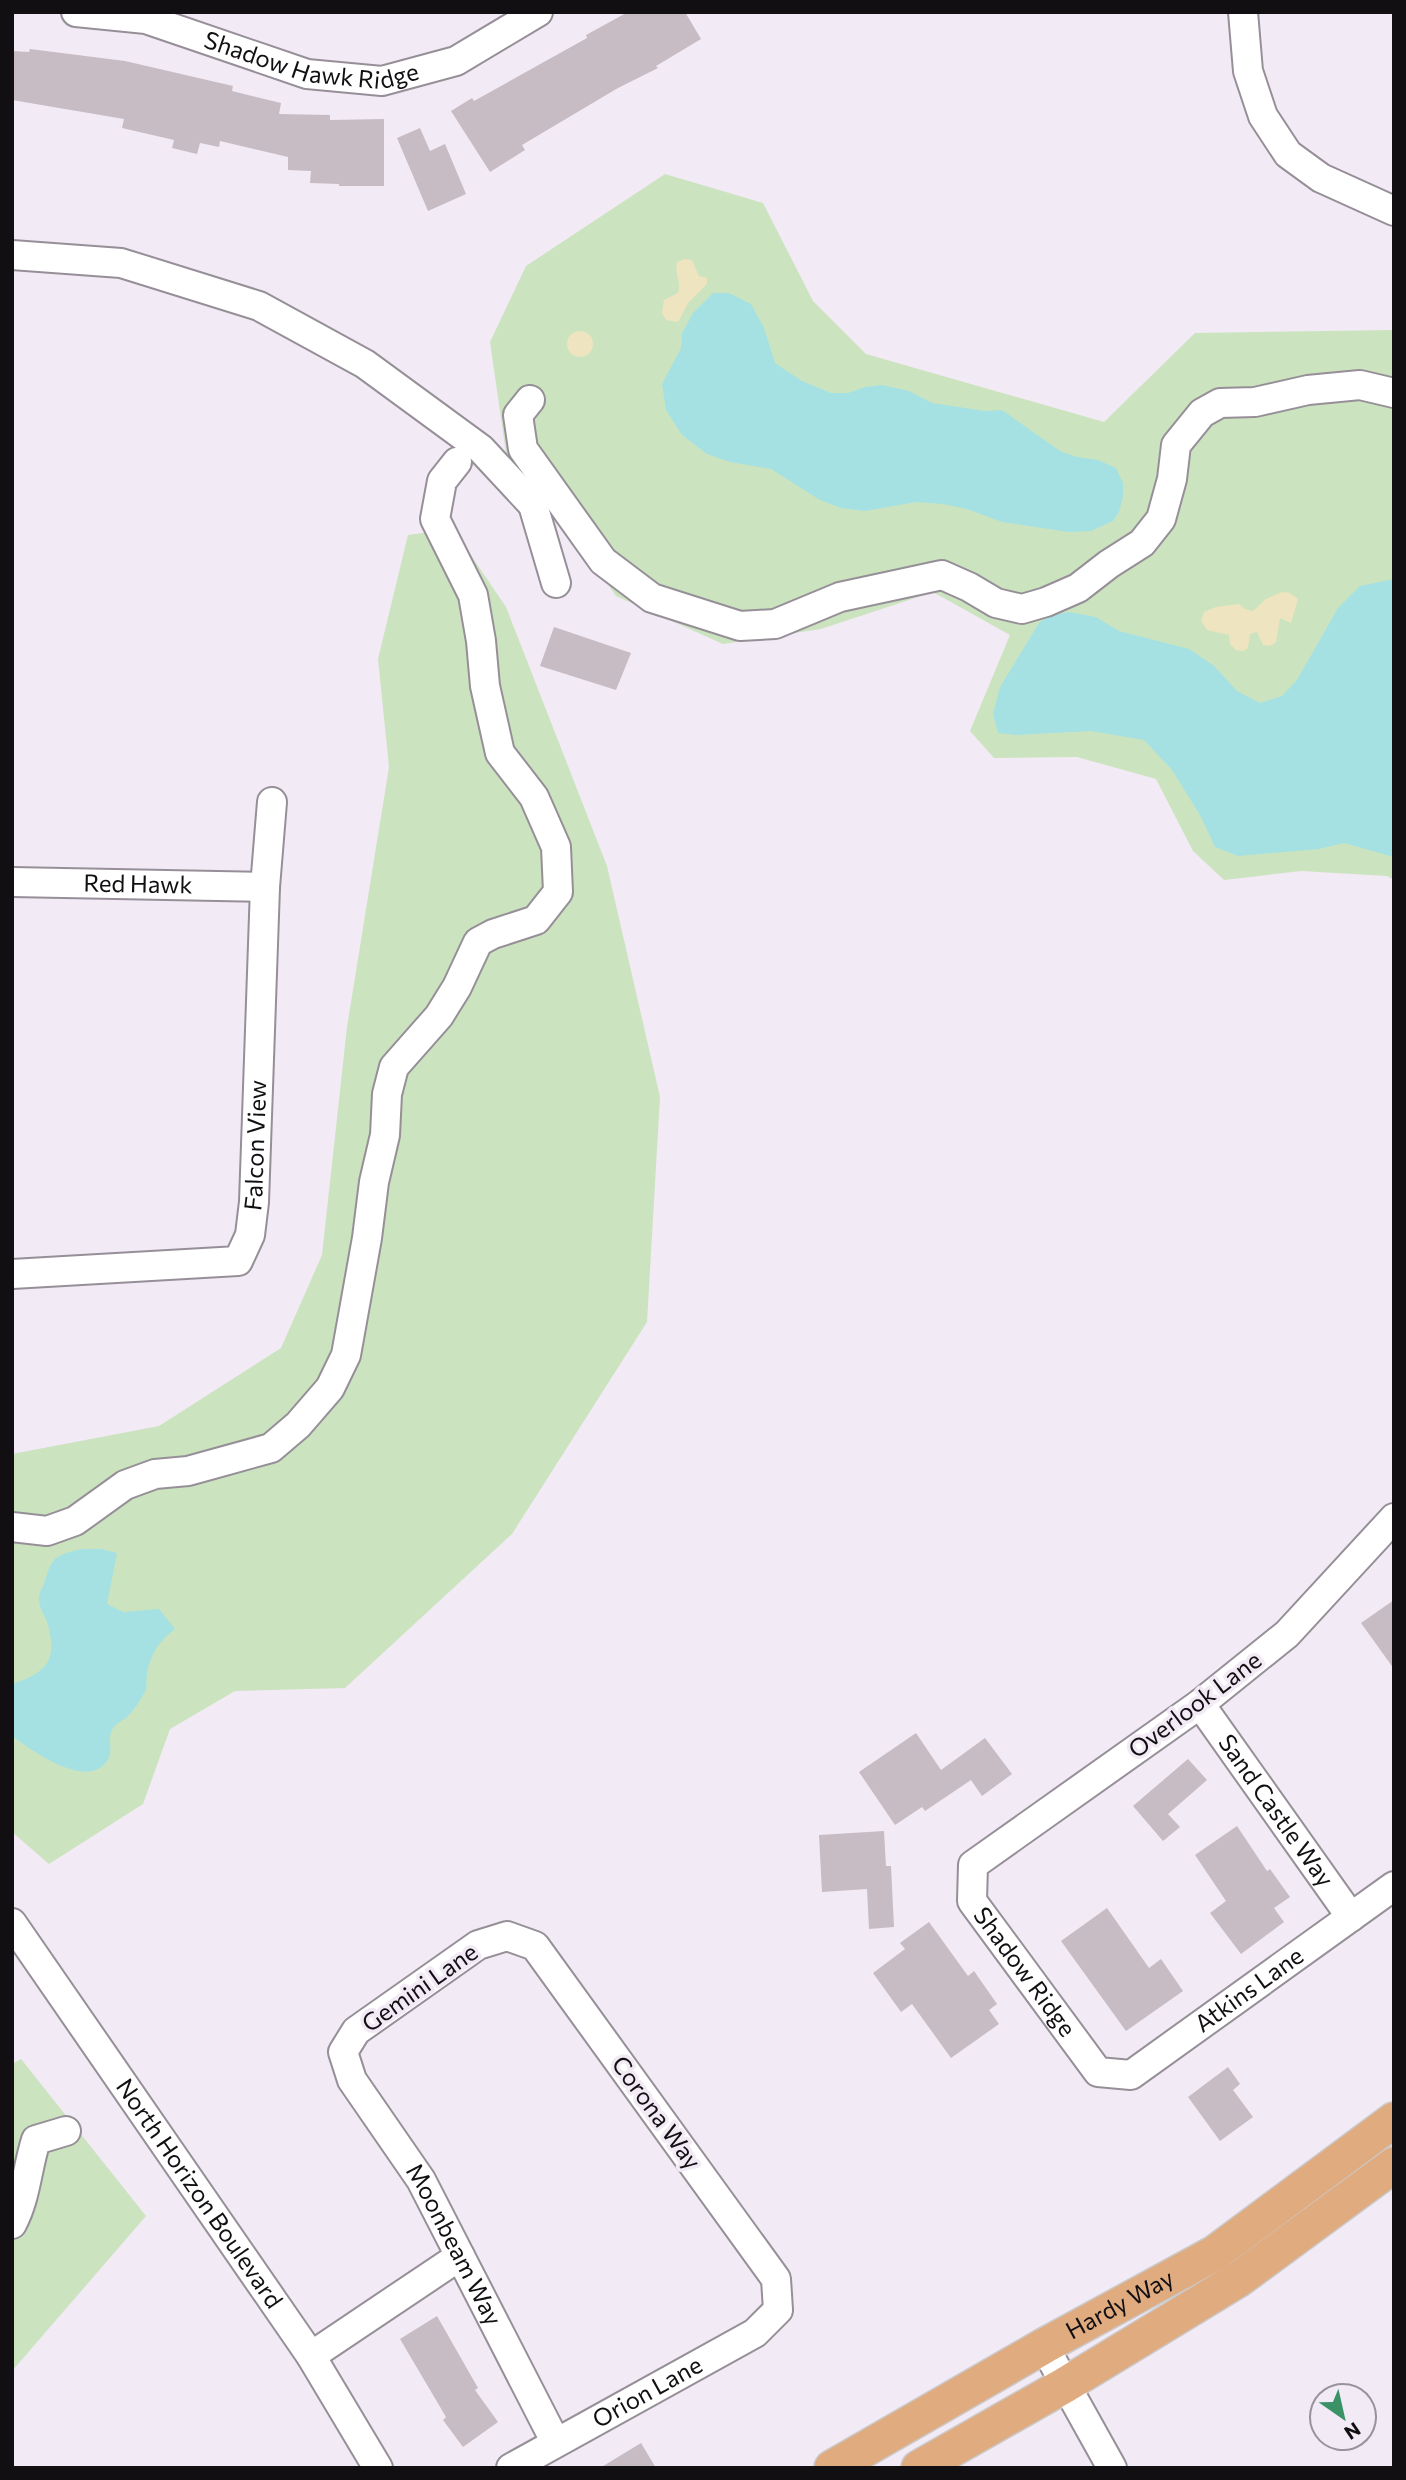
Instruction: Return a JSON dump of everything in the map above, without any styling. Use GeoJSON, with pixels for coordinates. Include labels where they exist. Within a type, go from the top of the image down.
{"type":"FeatureCollection","features":[{"type":"Feature","properties":{"kind":"main road","name":"Hardy Way"},"geometry":{"type":"LineString","coordinates":[[832,2468],[1214,2253],[1394,2120]]}},
{"type":"Feature","properties":{"kind":"main road","name":"Hardy Way"},"geometry":{"type":"LineString","coordinates":[[919,2468],[1065,2385],[1239,2279],[1394,2165]]}},
{"type":"Feature","properties":{"kind":"street","name":"Shadow Hawk Ridge"},"geometry":{"type":"LineString","coordinates":[[76,12],[147,15],[307,74],[382,81],[456,61],[538,12]]}},
{"type":"Feature","properties":{"kind":"street"},"geometry":{"type":"LineString","coordinates":[[1243,12],[1248,71],[1263,116],[1288,154],[1321,178],[1394,211]]}},
{"type":"Feature","properties":{"kind":"street"},"geometry":{"type":"LineString","coordinates":[[12,255],[121,263],[259,306],[365,364],[481,449],[533,505],[556,583]]}},
{"type":"Feature","properties":{"kind":"street"},"geometry":{"type":"LineString","coordinates":[[530,400],[518,415],[523,449],[603,561],[652,598],[740,626],[775,624],[839,597],[942,575],[996,603],[1022,609],[1046,602],[1079,588],[1142,543],[1161,519],[1172,479],[1176,444],[1202,414],[1220,403],[1255,402],[1307,390],[1360,386],[1394,393]]}},
{"type":"Feature","properties":{"kind":"street"},"geometry":{"type":"LineString","coordinates":[[12,1527],[47,1531],[75,1521],[125,1485],[155,1474],[188,1471],[271,1447],[298,1425],[330,1388],[345,1355],[367,1238],[374,1182],[385,1135],[387,1094],[394,1067],[439,1016],[457,987],[478,942],[493,934],[536,920],[558,892],[556,847],[534,797],[500,753],[485,686],[481,641],[472,595],[435,519],[442,481],[457,462]]}},
{"type":"Feature","properties":{"kind":"street","name":"Falcon View"},"geometry":{"type":"LineString","coordinates":[[12,1274],[238,1261],[250,1235],[254,1202],[265,887],[272,802]]}},
{"type":"Feature","properties":{"kind":"street","name":"Red Hawk"},"geometry":{"type":"LineString","coordinates":[[12,882],[265,887]]}},
{"type":"Feature","properties":{"kind":"street","name":"Overlook Lane"},"geometry":{"type":"LineString","coordinates":[[973,1865],[1200,1704],[1287,1634],[1394,1518]]}},
{"type":"Feature","properties":{"kind":"street","name":"Sand Castle Way"},"geometry":{"type":"LineString","coordinates":[[1200,1704],[1350,1917]]}},
{"type":"Feature","properties":{"kind":"street","name":"Shadow Ridge"},"geometry":{"type":"LineString","coordinates":[[973,1865],[972,1901],[1098,2072]]}},
{"type":"Feature","properties":{"kind":"street","name":"Atkins Lane"},"geometry":{"type":"LineString","coordinates":[[1098,2072],[1131,2075],[1394,1886]]}},
{"type":"Feature","properties":{"kind":"street","name":"North Horizon Boulevard"},"geometry":{"type":"LineString","coordinates":[[12,1923],[310,2356],[378,2468]]}},
{"type":"Feature","properties":{"kind":"street","name":"Gemini Lane"},"geometry":{"type":"LineString","coordinates":[[343,2052],[356,2031],[367,2023],[478,1945],[507,1936]]}},
{"type":"Feature","properties":{"kind":"street","name":"Corona Way"},"geometry":{"type":"LineString","coordinates":[[507,1936],[535,1946],[559,1979],[776,2279],[778,2310]]}},
{"type":"Feature","properties":{"kind":"street","name":"Moonbeam Way"},"geometry":{"type":"LineString","coordinates":[[343,2052],[352,2080],[421,2180],[556,2443]]}},
{"type":"Feature","properties":{"kind":"street"},"geometry":{"type":"LineString","coordinates":[[12,2224],[22,2205],[36,2140],[66,2132]]}},
{"type":"Feature","properties":{"kind":"street"},"geometry":{"type":"LineString","coordinates":[[310,2356],[460,2256]]}},
{"type":"Feature","properties":{"kind":"street","name":"Orion Lane"},"geometry":{"type":"LineString","coordinates":[[511,2468],[755,2333],[778,2310]]}},
{"type":"Feature","properties":{"kind":"street"},"geometry":{"type":"LineString","coordinates":[[1044,2347],[1112,2468]]}},
{"type":"Feature","properties":{"kind":"green space"},"geometry":{"type":"Polygon","coordinates":[[[665,174],[763,203],[813,301],[866,354],[1104,422],[1195,333],[1394,330],[1394,880],[1387,876],[1301,871],[1224,880],[1193,851],[1156,779],[1077,757],[994,758],[970,731],[1010,635],[933,592],[821,629],[723,644],[616,596],[559,514],[506,453],[490,342],[526,266],[665,174]]]}},
{"type":"Feature","properties":{"kind":"green space"},"geometry":{"type":"Polygon","coordinates":[[[453,529],[506,607],[607,866],[660,1097],[647,1322],[512,1534],[345,1688],[235,1691],[170,1729],[143,1804],[49,1864],[12,1832],[12,1454],[159,1426],[281,1348],[322,1255],[347,1027],[389,767],[378,659],[408,535],[453,529]]]}},
{"type":"Feature","properties":{"kind":"green space"},"geometry":{"type":"Polygon","coordinates":[[[21,2059],[146,2216],[12,2371],[12,2064],[21,2059]]]}},
{"type":"Feature","properties":{"kind":"sand"},"geometry":{"type":"Polygon","coordinates":[[[692,260],[699,276],[707,278],[707,284],[688,303],[678,322],[666,320],[662,313],[664,300],[678,293],[677,262],[692,260]]]}},
{"type":"Feature","properties":{"kind":"sand"},"geometry":{"type":"Polygon","coordinates":[[[580,331],[589,335],[593,344],[589,353],[580,357],[571,353],[567,344],[571,335],[580,331]]]}},
{"type":"Feature","properties":{"kind":"sand"},"geometry":{"type":"Polygon","coordinates":[[[1282,592],[1290,593],[1298,599],[1291,623],[1280,618],[1276,642],[1270,646],[1263,645],[1257,632],[1250,634],[1248,648],[1244,651],[1236,650],[1230,644],[1229,635],[1207,630],[1201,621],[1204,612],[1216,607],[1239,604],[1253,611],[1266,599],[1282,592]]]}},
{"type":"Feature","properties":{"kind":"water"},"geometry":{"type":"Polygon","coordinates":[[[713,293],[729,293],[751,304],[764,328],[775,363],[802,381],[831,393],[848,393],[882,385],[909,391],[932,403],[985,411],[1002,410],[1060,451],[1098,460],[1116,468],[1123,483],[1119,512],[1113,521],[1091,531],[1069,532],[1002,522],[967,509],[943,504],[916,502],[865,511],[841,508],[820,500],[771,469],[730,462],[707,454],[682,435],[666,410],[662,384],[681,348],[682,333],[693,313],[713,293]]]}},
{"type":"Feature","properties":{"kind":"water"},"geometry":{"type":"Polygon","coordinates":[[[1394,579],[1394,857],[1344,843],[1319,849],[1238,856],[1215,847],[1200,815],[1172,770],[1144,740],[1091,731],[1016,735],[998,733],[993,714],[1000,687],[1039,623],[1049,616],[1069,612],[1096,617],[1119,631],[1189,649],[1213,665],[1237,691],[1260,703],[1282,696],[1297,680],[1338,608],[1360,586],[1394,579]]]}},
{"type":"Feature","properties":{"kind":"water"},"geometry":{"type":"Polygon","coordinates":[[[83,1549],[101,1549],[117,1553],[107,1604],[123,1612],[159,1609],[175,1629],[153,1653],[146,1689],[141,1699],[128,1716],[112,1730],[107,1761],[98,1769],[86,1772],[59,1765],[12,1736],[12,1684],[41,1670],[50,1657],[51,1638],[39,1603],[40,1592],[56,1558],[83,1549]]]}},
{"type":"Feature","properties":{"kind":"building"},"geometry":{"type":"Polygon","coordinates":[[[628,12],[685,12],[701,39],[656,66],[658,68],[618,88],[522,145],[525,150],[490,172],[451,111],[587,38],[586,35],[628,12]]]}},
{"type":"Feature","properties":{"kind":"building"},"geometry":{"type":"Polygon","coordinates":[[[30,49],[125,61],[233,86],[232,91],[281,103],[279,114],[330,115],[330,120],[384,119],[384,186],[310,183],[311,171],[288,170],[288,157],[220,141],[219,147],[200,143],[197,154],[172,148],[174,140],[122,128],[124,119],[12,100],[12,51],[29,52],[30,49]]]}},
{"type":"Feature","properties":{"kind":"building"},"geometry":{"type":"Polygon","coordinates":[[[420,128],[430,151],[445,144],[466,194],[428,211],[397,138],[420,128]]]}},
{"type":"Feature","properties":{"kind":"building"},"geometry":{"type":"Polygon","coordinates":[[[554,627],[631,653],[616,690],[540,666],[554,627]]]}},
{"type":"Feature","properties":{"kind":"building"},"geometry":{"type":"Polygon","coordinates":[[[1394,1600],[1394,1669],[1361,1623],[1394,1600]]]}},
{"type":"Feature","properties":{"kind":"building"},"geometry":{"type":"Polygon","coordinates":[[[916,1733],[941,1770],[985,1738],[1012,1774],[982,1796],[971,1780],[925,1811],[922,1807],[895,1825],[859,1772],[916,1733]]]}},
{"type":"Feature","properties":{"kind":"building"},"geometry":{"type":"Polygon","coordinates":[[[1188,1759],[1207,1780],[1168,1814],[1180,1827],[1163,1841],[1133,1806],[1188,1759]]]}},
{"type":"Feature","properties":{"kind":"building"},"geometry":{"type":"Polygon","coordinates":[[[1237,1826],[1267,1871],[1270,1869],[1290,1897],[1274,1908],[1284,1922],[1241,1954],[1210,1913],[1226,1901],[1195,1855],[1237,1826]]]}},
{"type":"Feature","properties":{"kind":"building"},"geometry":{"type":"Polygon","coordinates":[[[884,1831],[886,1866],[891,1866],[894,1927],[869,1929],[867,1889],[822,1892],[819,1835],[884,1831]]]}},
{"type":"Feature","properties":{"kind":"building"},"geometry":{"type":"Polygon","coordinates":[[[1107,1908],[1149,1968],[1161,1959],[1183,1991],[1126,2031],[1061,1941],[1107,1908]]]}},
{"type":"Feature","properties":{"kind":"building"},"geometry":{"type":"Polygon","coordinates":[[[929,1922],[968,1976],[974,1971],[997,2004],[989,2010],[999,2024],[951,2058],[912,2004],[901,2012],[873,1973],[905,1949],[900,1943],[929,1922]]]}},
{"type":"Feature","properties":{"kind":"building"},"geometry":{"type":"Polygon","coordinates":[[[1228,2067],[1240,2084],[1233,2090],[1253,2117],[1220,2141],[1188,2097],[1228,2067]]]}},
{"type":"Feature","properties":{"kind":"building"},"geometry":{"type":"Polygon","coordinates":[[[437,2316],[478,2388],[475,2390],[498,2422],[463,2447],[443,2420],[446,2417],[400,2339],[437,2316]]]}},
{"type":"Feature","properties":{"kind":"building"},"geometry":{"type":"Polygon","coordinates":[[[641,2443],[656,2468],[600,2468],[641,2443]]]}}]}
